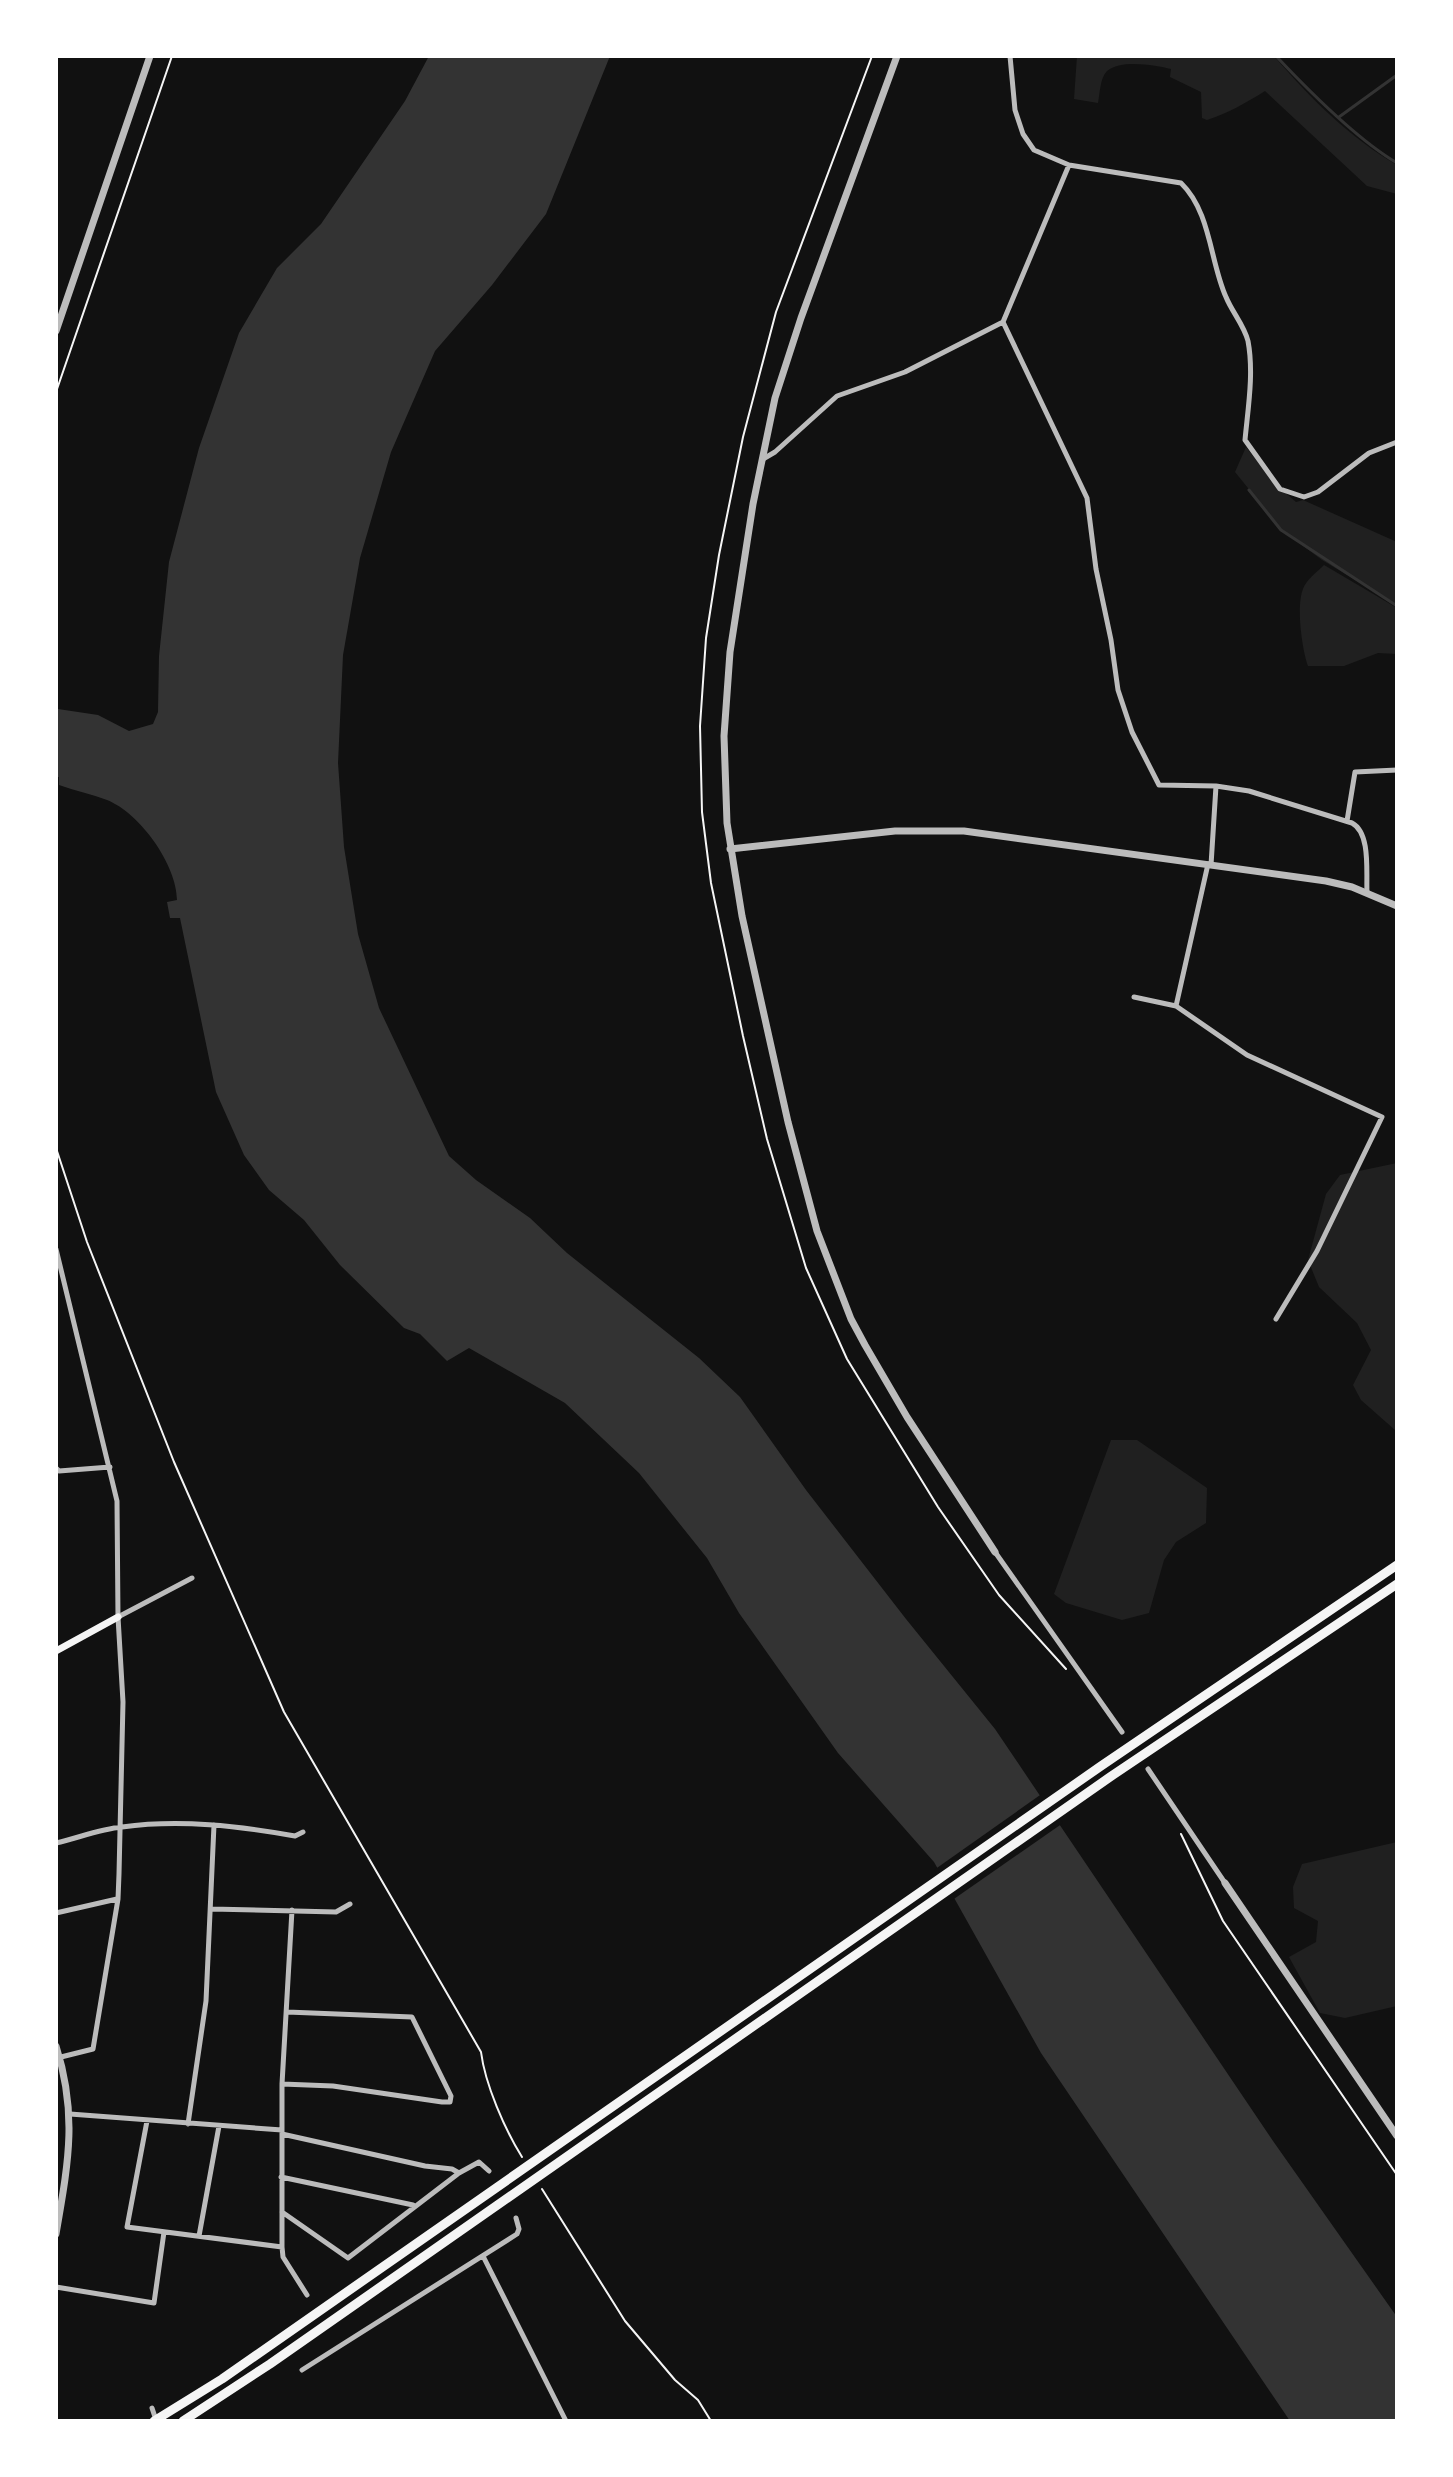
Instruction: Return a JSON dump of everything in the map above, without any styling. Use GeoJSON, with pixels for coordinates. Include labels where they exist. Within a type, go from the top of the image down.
{"type":"FeatureCollection","features":[{"type":"Feature","properties":{"kind":"highway"},"geometry":{"type":"LineString","coordinates":[[155,2420],[222,2379],[1101,1766],[1397,1565]]}},
{"type":"Feature","properties":{"kind":"highway"},"geometry":{"type":"LineString","coordinates":[[183,2421],[1110,1777],[1397,1584]]}},
{"type":"Feature","properties":{"kind":"main road"},"geometry":{"type":"LineString","coordinates":[[56,1651],[118,1617]]}},
{"type":"Feature","properties":{"kind":"street"},"geometry":{"type":"LineString","coordinates":[[56,331],[150,56]]}},
{"type":"Feature","properties":{"kind":"street"},"geometry":{"type":"LineString","coordinates":[[897,56],[783,372],[763,459],[738,587],[725,710],[725,786],[730,849],[791,1137],[807,1200],[839,1290],[865,1345],[907,1417],[995,1552],[1122,1732]]}},
{"type":"Feature","properties":{"kind":"street"},"geometry":{"type":"LineString","coordinates":[[1010,56],[1015,110],[1023,134],[1034,150],[1069,165],[1181,183],[1188,190],[1201,217],[1226,297],[1248,341],[1250,396],[1245,440],[1280,489],[1304,497],[1318,492],[1369,453],[1397,442]]}},
{"type":"Feature","properties":{"kind":"street"},"geometry":{"type":"LineString","coordinates":[[763,459],[775,452],[837,396],[905,372],[1003,322],[1069,165]]}},
{"type":"Feature","properties":{"kind":"street"},"geometry":{"type":"LineString","coordinates":[[1003,322],[1087,498],[1096,569],[1118,690],[1132,732],[1159,785],[1216,786],[1276,798],[1358,826],[1363,835],[1367,893]]}},
{"type":"Feature","properties":{"kind":"street"},"geometry":{"type":"LineString","coordinates":[[1347,821],[1355,772],[1397,770]]}},
{"type":"Feature","properties":{"kind":"street"},"geometry":{"type":"LineString","coordinates":[[1176,1006],[1210,864],[1216,786]]}},
{"type":"Feature","properties":{"kind":"street"},"geometry":{"type":"LineString","coordinates":[[730,849],[895,831],[943,830],[1326,881],[1397,906]]}},
{"type":"Feature","properties":{"kind":"street"},"geometry":{"type":"LineString","coordinates":[[1134,997],[1176,1006],[1247,1055],[1382,1117],[1317,1251],[1276,1319]]}},
{"type":"Feature","properties":{"kind":"street"},"geometry":{"type":"LineString","coordinates":[[56,1249],[117,1501],[118,1617],[123,1702],[118,1899],[93,2049],[58,2058]]}},
{"type":"Feature","properties":{"kind":"street"},"geometry":{"type":"LineString","coordinates":[[56,1468],[59,1471],[110,1467]]}},
{"type":"Feature","properties":{"kind":"street"},"geometry":{"type":"LineString","coordinates":[[118,1617],[192,1578]]}},
{"type":"Feature","properties":{"kind":"street"},"geometry":{"type":"LineString","coordinates":[[1148,1769],[1397,2136]]}},
{"type":"Feature","properties":{"kind":"street"},"geometry":{"type":"LineString","coordinates":[[188,2124],[206,2001],[214,1825]]}},
{"type":"Feature","properties":{"kind":"street"},"geometry":{"type":"LineString","coordinates":[[56,1843],[121,1827],[214,1825],[295,1836],[303,1832]]}},
{"type":"Feature","properties":{"kind":"street"},"geometry":{"type":"LineString","coordinates":[[56,1913],[118,1899]]}},
{"type":"Feature","properties":{"kind":"street"},"geometry":{"type":"LineString","coordinates":[[211,1909],[336,1912],[350,1904]]}},
{"type":"Feature","properties":{"kind":"street"},"geometry":{"type":"LineString","coordinates":[[292,1910],[282,2084],[282,2247],[283,2257],[307,2295]]}},
{"type":"Feature","properties":{"kind":"street"},"geometry":{"type":"LineString","coordinates":[[282,2084],[333,2086],[442,2102],[450,2102],[451,2096],[412,2017],[287,2012]]}},
{"type":"Feature","properties":{"kind":"street"},"geometry":{"type":"LineString","coordinates":[[56,2046],[70,2114],[69,2155],[56,2234]]}},
{"type":"Feature","properties":{"kind":"street"},"geometry":{"type":"LineString","coordinates":[[70,2114],[282,2132],[459,2173]]}},
{"type":"Feature","properties":{"kind":"street"},"geometry":{"type":"LineString","coordinates":[[147,2121],[127,2227],[282,2247]]}},
{"type":"Feature","properties":{"kind":"street"},"geometry":{"type":"LineString","coordinates":[[199,2236],[219,2126]]}},
{"type":"Feature","properties":{"kind":"street"},"geometry":{"type":"LineString","coordinates":[[281,2212],[348,2258],[459,2173],[479,2162],[489,2171]]}},
{"type":"Feature","properties":{"kind":"street"},"geometry":{"type":"LineString","coordinates":[[281,2177],[414,2206]]}},
{"type":"Feature","properties":{"kind":"street"},"geometry":{"type":"LineString","coordinates":[[302,2370],[517,2234],[516,2218]]}},
{"type":"Feature","properties":{"kind":"street"},"geometry":{"type":"LineString","coordinates":[[56,2287],[154,2303],[164,2232]]}},
{"type":"Feature","properties":{"kind":"street"},"geometry":{"type":"LineString","coordinates":[[483,2256],[566,2421]]}},
{"type":"Feature","properties":{"kind":"street"},"geometry":{"type":"LineString","coordinates":[[152,2408],[155,2420]]}},
{"type":"Feature","properties":{"kind":"path"},"geometry":{"type":"LineString","coordinates":[[56,392],[172,56]]}},
{"type":"Feature","properties":{"kind":"path"},"geometry":{"type":"LineString","coordinates":[[872,56],[776,312],[743,437],[706,638],[700,726],[702,812],[711,883],[743,1036],[767,1139],[806,1268],[847,1359],[938,1507],[999,1595],[1067,1670]]}},
{"type":"Feature","properties":{"kind":"path"},"geometry":{"type":"LineString","coordinates":[[56,1148],[87,1242],[171,1454],[284,1712],[481,2052],[483,2070],[522,2158]]}},
{"type":"Feature","properties":{"kind":"path"},"geometry":{"type":"LineString","coordinates":[[1177,1827],[1223,1921],[1397,2175]]}},
{"type":"Feature","properties":{"kind":"path"},"geometry":{"type":"LineString","coordinates":[[542,2189],[625,2321],[675,2380],[698,2400],[711,2421]]}},
{"type":"Feature","properties":{"kind":"shaded area"},"geometry":{"type":"Polygon","coordinates":[[[429,56],[610,56],[546,214],[492,285],[435,351],[391,452],[360,558],[343,655],[338,763],[344,847],[358,934],[379,1008],[449,1156],[476,1180],[530,1218],[567,1253],[699,1358],[740,1397],[806,1490],[995,1729],[1273,2141],[1397,2317],[1397,2421],[1290,2421],[1041,2053],[934,1862],[838,1753],[739,1613],[707,1558],[639,1473],[565,1403],[469,1348],[447,1361],[420,1334],[404,1328],[340,1265],[304,1220],[269,1190],[244,1155],[216,1092],[180,918],[170,918],[167,902],[177,900],[171,871],[164,856],[144,828],[119,807],[59,785],[59,777],[56,777],[58,709],[98,715],[129,731],[153,724],[158,712],[159,656],[169,562],[199,448],[239,333],[277,268],[321,224],[405,101],[429,56]]]}},
{"type":"Feature","properties":{"kind":"shaded area"},"geometry":{"type":"Polygon","coordinates":[[[1077,56],[1274,56],[1331,116],[1397,165],[1397,194],[1367,186],[1265,91],[1207,120],[1202,118],[1201,92],[1170,77],[1171,69],[1129,64],[1107,71],[1098,103],[1074,99],[1077,56]]]}},
{"type":"Feature","properties":{"kind":"shaded area"},"geometry":{"type":"Polygon","coordinates":[[[1246,447],[1274,483],[1296,502],[1303,500],[1397,542],[1397,605],[1322,560],[1282,530],[1235,472],[1246,447]]]}},
{"type":"Feature","properties":{"kind":"shaded area"},"geometry":{"type":"Polygon","coordinates":[[[1324,565],[1397,608],[1397,654],[1378,653],[1344,666],[1308,666],[1301,628],[1301,596],[1307,582],[1324,565]]]}},
{"type":"Feature","properties":{"kind":"shaded area"},"geometry":{"type":"Polygon","coordinates":[[[1397,1163],[1395,1430],[1361,1400],[1353,1385],[1371,1350],[1357,1323],[1319,1287],[1308,1260],[1326,1194],[1340,1175],[1397,1163]]]}},
{"type":"Feature","properties":{"kind":"shaded area"},"geometry":{"type":"Polygon","coordinates":[[[1111,1440],[1137,1440],[1207,1488],[1206,1523],[1176,1542],[1164,1560],[1149,1613],[1122,1620],[1066,1603],[1054,1594],[1111,1440]]]}},
{"type":"Feature","properties":{"kind":"shaded area"},"geometry":{"type":"Polygon","coordinates":[[[1397,1842],[1397,2006],[1345,2018],[1320,2013],[1289,1957],[1316,1942],[1318,1921],[1294,1908],[1293,1887],[1302,1864],[1397,1842]]]}},
{"type":"Feature","properties":{"kind":"pier"},"geometry":{"type":"Polygon","coordinates":[[[1043,1793],[1063,1823],[951,1901],[934,1870],[1043,1793]]]}},
{"type":"Feature","properties":{"kind":"waterway"},"geometry":{"type":"LineString","coordinates":[[1276,56],[1350,128],[1397,163]]}},
{"type":"Feature","properties":{"kind":"waterway"},"geometry":{"type":"LineString","coordinates":[[1339,117],[1397,75]]}},
{"type":"Feature","properties":{"kind":"waterway"},"geometry":{"type":"LineString","coordinates":[[1249,490],[1281,530],[1397,606]]}}]}
